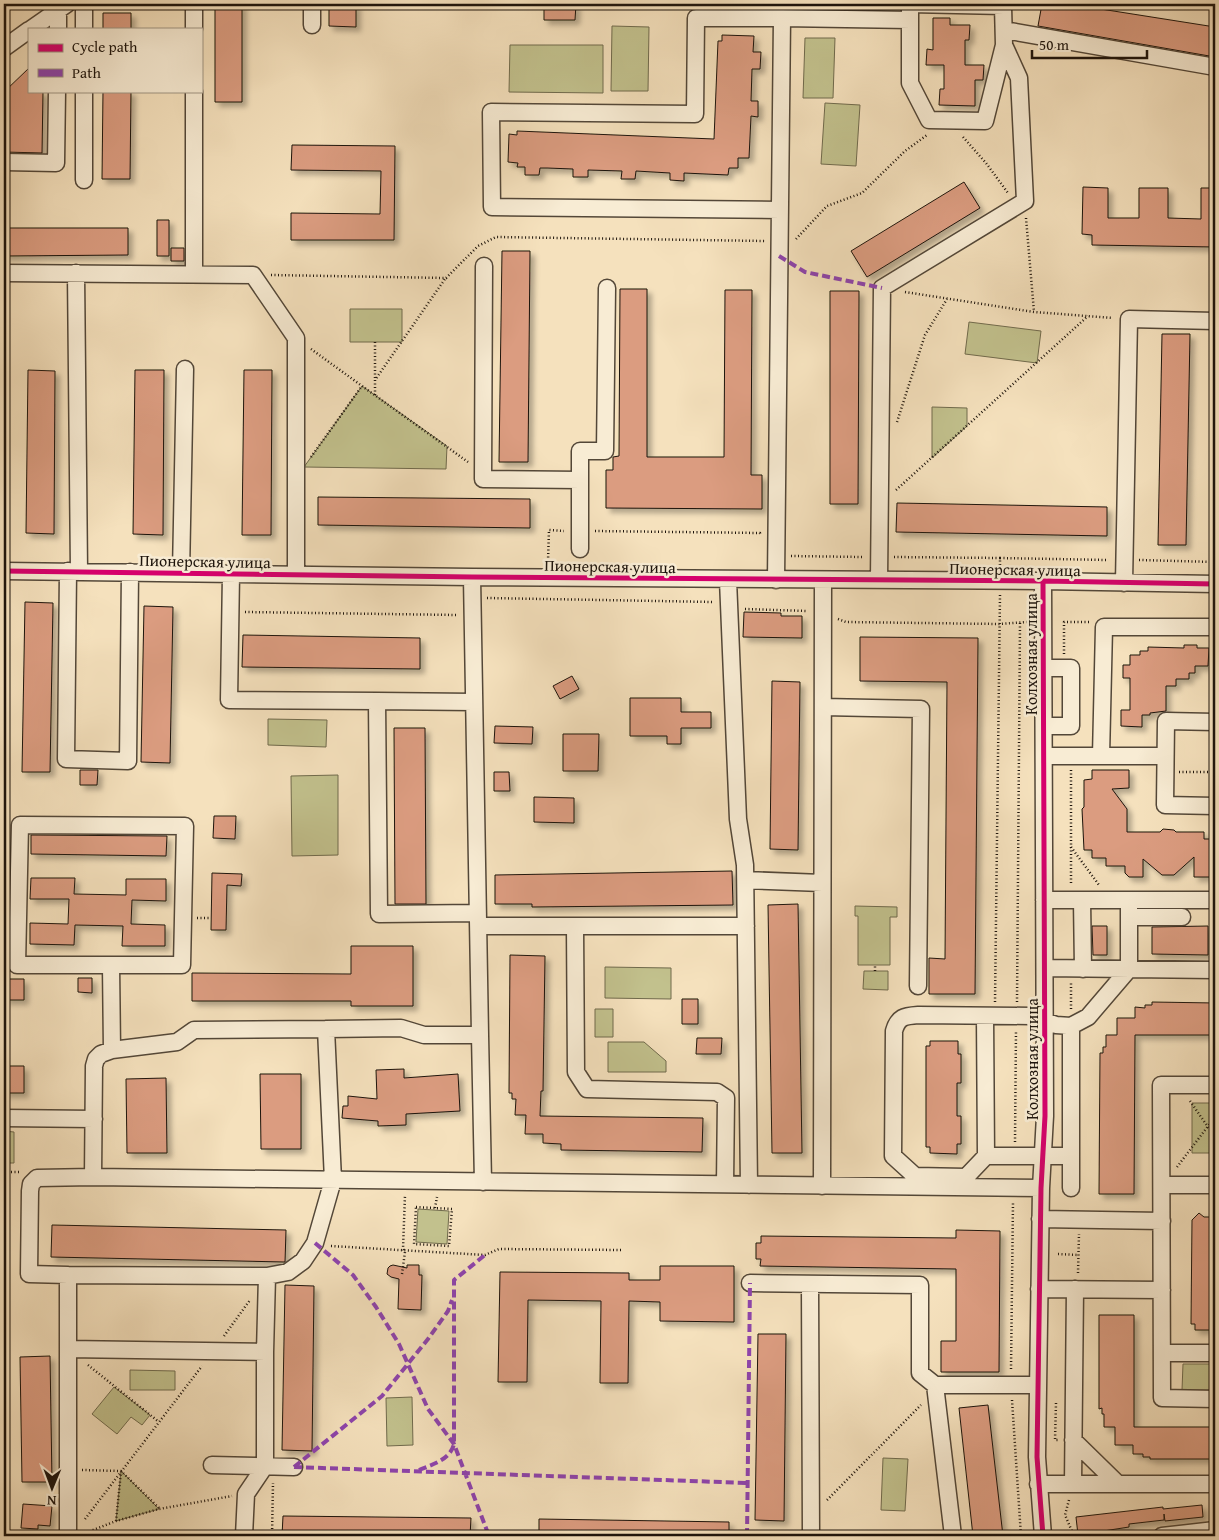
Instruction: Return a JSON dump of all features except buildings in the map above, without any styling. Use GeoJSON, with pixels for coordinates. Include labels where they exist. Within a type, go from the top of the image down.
{"type":"FeatureCollection","features":[{"type":"Feature","properties":{"kind":"street"},"geometry":{"type":"LineString","coordinates":[[84,4],[84,28]]}},
{"type":"Feature","properties":{"kind":"street"},"geometry":{"type":"LineString","coordinates":[[194,4],[194,28]]}},
{"type":"Feature","properties":{"kind":"street"},"geometry":{"type":"LineString","coordinates":[[312,4],[312,25]]}},
{"type":"Feature","properties":{"kind":"street"},"geometry":{"type":"LineString","coordinates":[[910,4],[1004,5],[1004,37],[985,121],[929,120],[910,83],[910,4]]}},
{"type":"Feature","properties":{"kind":"street"},"geometry":{"type":"LineString","coordinates":[[58,28],[63,7]]}},
{"type":"Feature","properties":{"kind":"street"},"geometry":{"type":"LineString","coordinates":[[32,28],[63,7]]}},
{"type":"Feature","properties":{"kind":"street"},"geometry":{"type":"LineString","coordinates":[[780,210],[492,207],[491,112],[695,114],[696,18],[910,20]]}},
{"type":"Feature","properties":{"kind":"street"},"geometry":{"type":"LineString","coordinates":[[776,580],[782,18]]}},
{"type":"Feature","properties":{"kind":"street"},"geometry":{"type":"LineString","coordinates":[[4,48],[28,30]]}},
{"type":"Feature","properties":{"kind":"street"},"geometry":{"type":"LineString","coordinates":[[1004,37],[1215,67]]}},
{"type":"Feature","properties":{"kind":"street"},"geometry":{"type":"LineString","coordinates":[[879,580],[882,288],[1021,204],[1019,78],[1004,37]]}},
{"type":"Feature","properties":{"kind":"street"},"geometry":{"type":"LineString","coordinates":[[4,162],[56,163],[57,92]]}},
{"type":"Feature","properties":{"kind":"street"},"geometry":{"type":"LineString","coordinates":[[84,92],[84,180]]}},
{"type":"Feature","properties":{"kind":"street"},"geometry":{"type":"LineString","coordinates":[[194,92],[194,274]]}},
{"type":"Feature","properties":{"kind":"street"},"geometry":{"type":"LineString","coordinates":[[484,266],[483,480],[580,480]]}},
{"type":"Feature","properties":{"kind":"street"},"geometry":{"type":"LineString","coordinates":[[4,273],[253,275],[296,338],[296,574]]}},
{"type":"Feature","properties":{"kind":"street"},"geometry":{"type":"LineString","coordinates":[[76,273],[74,571],[66,760],[128,761],[130,572]]}},
{"type":"Feature","properties":{"kind":"street"},"geometry":{"type":"LineString","coordinates":[[580,550],[580,451],[606,450],[608,288]]}},
{"type":"Feature","properties":{"kind":"street"},"geometry":{"type":"LineString","coordinates":[[1124,583],[1129,320],[1215,321]]}},
{"type":"Feature","properties":{"kind":"street"},"geometry":{"type":"LineString","coordinates":[[181,573],[185,369]]}},
{"type":"Feature","properties":{"kind":"street","name":"Пионерская улица"},"geometry":{"type":"LineString","coordinates":[[4,570],[728,580],[1000,580],[1215,584]]}},
{"type":"Feature","properties":{"kind":"street"},"geometry":{"type":"LineString","coordinates":[[230,574],[229,700],[474,702]]}},
{"type":"Feature","properties":{"kind":"street"},"geometry":{"type":"LineString","coordinates":[[472,577],[483,1182]]}},
{"type":"Feature","properties":{"kind":"street"},"geometry":{"type":"LineString","coordinates":[[728,580],[738,819],[746,880],[749,1185]]}},
{"type":"Feature","properties":{"kind":"street"},"geometry":{"type":"LineString","coordinates":[[822,1186],[823,580]]}},
{"type":"Feature","properties":{"kind":"street","name":"Колхозная улица"},"geometry":{"type":"LineString","coordinates":[[1042,1536],[1038,1484],[1038,1384],[1040,1220],[1045,1137],[1043,581]]}},
{"type":"Feature","properties":{"kind":"street"},"geometry":{"type":"LineString","coordinates":[[1101,756],[1104,627],[1215,627]]}},
{"type":"Feature","properties":{"kind":"street"},"geometry":{"type":"LineString","coordinates":[[1043,668],[1071,668],[1071,726],[1044,726]]}},
{"type":"Feature","properties":{"kind":"street"},"geometry":{"type":"LineString","coordinates":[[377,701],[379,914],[575,926],[746,926]]}},
{"type":"Feature","properties":{"kind":"street"},"geometry":{"type":"LineString","coordinates":[[823,707],[921,709],[918,986]]}},
{"type":"Feature","properties":{"kind":"street"},"geometry":{"type":"LineString","coordinates":[[1215,722],[1166,721],[1165,805],[1215,806]]}},
{"type":"Feature","properties":{"kind":"street"},"geometry":{"type":"LineString","coordinates":[[1044,756],[1166,756]]}},
{"type":"Feature","properties":{"kind":"street"},"geometry":{"type":"LineString","coordinates":[[20,825],[184,826],[182,965],[111,965],[16,965],[20,825]]}},
{"type":"Feature","properties":{"kind":"street"},"geometry":{"type":"LineString","coordinates":[[746,880],[822,883]]}},
{"type":"Feature","properties":{"kind":"street"},"geometry":{"type":"LineString","coordinates":[[1044,900],[1215,900]]}},
{"type":"Feature","properties":{"kind":"street"},"geometry":{"type":"LineString","coordinates":[[1077,900],[1077,969]]}},
{"type":"Feature","properties":{"kind":"street"},"geometry":{"type":"LineString","coordinates":[[1041,1188],[1013,1188],[944,1182],[914,1176],[893,1156],[894,1031],[896,1022],[909,1016],[1031,1016],[1056,1025],[1071,1026],[1088,1017],[1129,969],[1129,900]]}},
{"type":"Feature","properties":{"kind":"street"},"geometry":{"type":"LineString","coordinates":[[1129,917],[1182,917]]}},
{"type":"Feature","properties":{"kind":"street"},"geometry":{"type":"LineString","coordinates":[[575,926],[576,1072],[587,1088],[717,1092],[726,1098],[725,1184]]}},
{"type":"Feature","properties":{"kind":"street"},"geometry":{"type":"LineString","coordinates":[[111,965],[112,1050]]}},
{"type":"Feature","properties":{"kind":"street"},"geometry":{"type":"LineString","coordinates":[[1045,968],[1215,970]]}},
{"type":"Feature","properties":{"kind":"street"},"geometry":{"type":"LineString","coordinates":[[326,1028],[333,1180],[315,1243],[303,1261],[288,1272],[267,1276],[29,1274],[31,1184],[38,1178],[45,1177],[93,1178],[333,1180],[483,1182],[725,1184],[822,1186],[944,1182],[966,1177],[986,1156],[990,1016]]}},
{"type":"Feature","properties":{"kind":"street"},"geometry":{"type":"LineString","coordinates":[[1071,1026],[1071,1188]]}},
{"type":"Feature","properties":{"kind":"street"},"geometry":{"type":"LineString","coordinates":[[93,1178],[94,1066],[96,1059],[112,1050],[177,1042],[194,1030],[401,1028],[424,1035],[480,1035]]}},
{"type":"Feature","properties":{"kind":"street"},"geometry":{"type":"LineString","coordinates":[[1215,1085],[1161,1085],[1162,1398],[1215,1398]]}},
{"type":"Feature","properties":{"kind":"street"},"geometry":{"type":"LineString","coordinates":[[4,1118],[94,1119]]}},
{"type":"Feature","properties":{"kind":"street"},"geometry":{"type":"LineString","coordinates":[[986,1156],[1071,1156]]}},
{"type":"Feature","properties":{"kind":"street"},"geometry":{"type":"LineString","coordinates":[[1162,1185],[1215,1185]]}},
{"type":"Feature","properties":{"kind":"street"},"geometry":{"type":"LineString","coordinates":[[1040,1220],[1162,1221]]}},
{"type":"Feature","properties":{"kind":"street"},"geometry":{"type":"LineString","coordinates":[[68,1275],[68,1536]]}},
{"type":"Feature","properties":{"kind":"street"},"geometry":{"type":"LineString","coordinates":[[244,1536],[246,1494],[265,1466],[267,1276]]}},
{"type":"Feature","properties":{"kind":"street"},"geometry":{"type":"LineString","coordinates":[[750,1283],[920,1285],[920,1373],[935,1385],[1038,1384]]}},
{"type":"Feature","properties":{"kind":"street"},"geometry":{"type":"LineString","coordinates":[[810,1284],[811,1536]]}},
{"type":"Feature","properties":{"kind":"street"},"geometry":{"type":"LineString","coordinates":[[1040,1288],[1162,1290]]}},
{"type":"Feature","properties":{"kind":"street"},"geometry":{"type":"LineString","coordinates":[[1073,1484],[1066,1440],[1075,1289]]}},
{"type":"Feature","properties":{"kind":"street"},"geometry":{"type":"LineString","coordinates":[[68,1349],[265,1352]]}},
{"type":"Feature","properties":{"kind":"street"},"geometry":{"type":"LineString","coordinates":[[1162,1352],[1215,1353]]}},
{"type":"Feature","properties":{"kind":"street"},"geometry":{"type":"LineString","coordinates":[[935,1385],[953,1536]]}},
{"type":"Feature","properties":{"kind":"street"},"geometry":{"type":"LineString","coordinates":[[1066,1440],[1118,1484]]}},
{"type":"Feature","properties":{"kind":"street"},"geometry":{"type":"LineString","coordinates":[[212,1465],[294,1467]]}},
{"type":"Feature","properties":{"kind":"street"},"geometry":{"type":"LineString","coordinates":[[1038,1484],[1215,1484]]}},
{"type":"Feature","properties":{"kind":"street"},"geometry":{"type":"LineString","coordinates":[[1162,1536],[1215,1530]]}},
{"type":"Feature","properties":{"kind":"path"},"geometry":{"type":"LineString","coordinates":[[375,380],[446,278],[478,246],[496,237],[779,249],[827,206],[862,193],[905,151],[948,120],[1021,204],[1034,312]]}},
{"type":"Feature","properties":{"kind":"path"},"geometry":{"type":"LineString","coordinates":[[253,275],[446,278]]}},
{"type":"Feature","properties":{"kind":"path"},"geometry":{"type":"LineString","coordinates":[[882,288],[1034,312],[1129,320]]}},
{"type":"Feature","properties":{"kind":"path"},"geometry":{"type":"LineString","coordinates":[[896,425],[925,335],[947,299]]}},
{"type":"Feature","properties":{"kind":"path"},"geometry":{"type":"LineString","coordinates":[[880,505],[1088,316]]}},
{"type":"Feature","properties":{"kind":"path"},"geometry":{"type":"LineString","coordinates":[[296,338],[483,473]]}},
{"type":"Feature","properties":{"kind":"path"},"geometry":{"type":"LineString","coordinates":[[375,342],[375,395]]}},
{"type":"Feature","properties":{"kind":"path"},"geometry":{"type":"LineString","coordinates":[[310,458],[362,386]]}},
{"type":"Feature","properties":{"kind":"path"},"geometry":{"type":"LineString","coordinates":[[549,530],[760,532],[760,540]]}},
{"type":"Feature","properties":{"kind":"path"},"geometry":{"type":"LineString","coordinates":[[776,556],[1000,558],[990,1016]]}},
{"type":"Feature","properties":{"kind":"path"},"geometry":{"type":"LineString","coordinates":[[231,611],[465,615],[487,598],[729,602],[741,609],[813,611],[846,622],[999,624],[1031,621]]}},
{"type":"Feature","properties":{"kind":"path"},"geometry":{"type":"LineString","coordinates":[[1064,622],[1064,668]]}},
{"type":"Feature","properties":{"kind":"path"},"geometry":{"type":"LineString","coordinates":[[1014,1156],[1020,623]]}},
{"type":"Feature","properties":{"kind":"path"},"geometry":{"type":"LineString","coordinates":[[1071,756],[1071,846],[1077,900]]}},
{"type":"Feature","properties":{"kind":"path"},"geometry":{"type":"LineString","coordinates":[[1175,772],[1215,772]]}},
{"type":"Feature","properties":{"kind":"path"},"geometry":{"type":"LineString","coordinates":[[1071,846],[1110,900]]}},
{"type":"Feature","properties":{"kind":"path"},"geometry":{"type":"LineString","coordinates":[[875,965],[875,971]]}},
{"type":"Feature","properties":{"kind":"path"},"geometry":{"type":"LineString","coordinates":[[1071,1026],[1077,969]]}},
{"type":"Feature","properties":{"kind":"path"},"geometry":{"type":"LineString","coordinates":[[1179,1085],[1215,1137]]}},
{"type":"Feature","properties":{"kind":"path"},"geometry":{"type":"LineString","coordinates":[[1162,1185],[1215,1117]]}},
{"type":"Feature","properties":{"kind":"path"},"geometry":{"type":"LineString","coordinates":[[402,1274],[405,1252],[403,1249],[405,1181]]}},
{"type":"Feature","properties":{"kind":"path"},"geometry":{"type":"LineString","coordinates":[[1013,1188],[1011,1384],[1021,1536]]}},
{"type":"Feature","properties":{"kind":"path"},"geometry":{"type":"LineString","coordinates":[[416,1207],[452,1209],[449,1246],[432,1245],[414,1244],[416,1207]]}},
{"type":"Feature","properties":{"kind":"path"},"geometry":{"type":"LineString","coordinates":[[1071,1220],[1079,1229],[1078,1281],[1075,1289]]}},
{"type":"Feature","properties":{"kind":"path"},"geometry":{"type":"LineString","coordinates":[[315,1243],[336,1247],[403,1249],[485,1255],[499,1249],[622,1250]]}},
{"type":"Feature","properties":{"kind":"path"},"geometry":{"type":"LineString","coordinates":[[432,1245],[432,1252]]}},
{"type":"Feature","properties":{"kind":"path"},"geometry":{"type":"LineString","coordinates":[[1058,1254],[1079,1254]]}},
{"type":"Feature","properties":{"kind":"path"},"geometry":{"type":"LineString","coordinates":[[82,1522],[251,1299]]}},
{"type":"Feature","properties":{"kind":"path"},"geometry":{"type":"LineString","coordinates":[[68,1349],[159,1422]]}},
{"type":"Feature","properties":{"kind":"path"},"geometry":{"type":"LineString","coordinates":[[811,1516],[927,1399],[935,1385]]}},
{"type":"Feature","properties":{"kind":"path"},"geometry":{"type":"LineString","coordinates":[[1056,1403],[1056,1440],[1066,1440]]}},
{"type":"Feature","properties":{"kind":"path"},"geometry":{"type":"LineString","coordinates":[[265,1466],[273,1478],[272,1536]]}},
{"type":"Feature","properties":{"kind":"path"},"geometry":{"type":"LineString","coordinates":[[68,1470],[121,1471],[160,1509]]}},
{"type":"Feature","properties":{"kind":"path"},"geometry":{"type":"LineString","coordinates":[[116,1521],[121,1471]]}},
{"type":"Feature","properties":{"kind":"path"},"geometry":{"type":"LineString","coordinates":[[1073,1484],[1065,1515],[1074,1536]]}},
{"type":"Feature","properties":{"kind":"path"},"geometry":{"type":"LineString","coordinates":[[77,1536],[116,1521],[160,1509],[246,1494]]}},
{"type":"Feature","properties":{"kind":"shaded area"},"geometry":{"type":"Polygon","coordinates":[[[612,26],[649,27],[648,91],[611,91],[612,26]]]}},
{"type":"Feature","properties":{"kind":"shaded area"},"geometry":{"type":"Polygon","coordinates":[[[805,38],[835,38],[833,98],[803,98],[805,38]]]}},
{"type":"Feature","properties":{"kind":"shaded area"},"geometry":{"type":"Polygon","coordinates":[[[510,45],[603,45],[603,93],[509,92],[510,45]]]}},
{"type":"Feature","properties":{"kind":"shaded area"},"geometry":{"type":"Polygon","coordinates":[[[825,103],[860,105],[856,166],[821,164],[825,103]]]}},
{"type":"Feature","properties":{"kind":"shaded area"},"geometry":{"type":"Polygon","coordinates":[[[350,309],[402,309],[402,342],[350,342],[350,309]]]}},
{"type":"Feature","properties":{"kind":"shaded area"},"geometry":{"type":"Polygon","coordinates":[[[969,322],[1041,331],[1037,363],[965,354],[969,322]]]}},
{"type":"Feature","properties":{"kind":"shaded area"},"geometry":{"type":"Polygon","coordinates":[[[362,386],[447,446],[446,469],[304,467],[362,386]]]}},
{"type":"Feature","properties":{"kind":"shaded area"},"geometry":{"type":"Polygon","coordinates":[[[932,407],[967,408],[967,426],[932,458],[932,407]]]}},
{"type":"Feature","properties":{"kind":"shaded area"},"geometry":{"type":"Polygon","coordinates":[[[268,719],[327,720],[326,747],[268,745],[268,719]]]}},
{"type":"Feature","properties":{"kind":"shaded area"},"geometry":{"type":"Polygon","coordinates":[[[338,775],[338,855],[292,856],[291,776],[338,775]]]}},
{"type":"Feature","properties":{"kind":"shaded area"},"geometry":{"type":"Polygon","coordinates":[[[855,906],[897,907],[897,917],[890,917],[890,965],[858,965],[858,916],[855,916],[855,906]]]}},
{"type":"Feature","properties":{"kind":"shaded area"},"geometry":{"type":"Polygon","coordinates":[[[605,967],[671,968],[671,999],[605,998],[605,967]]]}},
{"type":"Feature","properties":{"kind":"shaded area"},"geometry":{"type":"Polygon","coordinates":[[[864,971],[888,971],[888,990],[863,989],[864,971]]]}},
{"type":"Feature","properties":{"kind":"shaded area"},"geometry":{"type":"Polygon","coordinates":[[[595,1009],[613,1009],[613,1037],[595,1037],[595,1009]]]}},
{"type":"Feature","properties":{"kind":"shaded area"},"geometry":{"type":"Polygon","coordinates":[[[608,1042],[644,1042],[666,1061],[666,1072],[608,1072],[608,1042]]]}},
{"type":"Feature","properties":{"kind":"shaded area"},"geometry":{"type":"Polygon","coordinates":[[[1192,1103],[1215,1103],[1215,1153],[1192,1153],[1192,1103]]]}},
{"type":"Feature","properties":{"kind":"shaded area"},"geometry":{"type":"Polygon","coordinates":[[[4,1131],[14,1132],[14,1163],[4,1163],[4,1131]]]}},
{"type":"Feature","properties":{"kind":"shaded area"},"geometry":{"type":"Polygon","coordinates":[[[418,1209],[449,1211],[447,1244],[416,1242],[418,1209]]]}},
{"type":"Feature","properties":{"kind":"shaded area"},"geometry":{"type":"Polygon","coordinates":[[[1183,1364],[1215,1364],[1215,1390],[1182,1390],[1183,1364]]]}},
{"type":"Feature","properties":{"kind":"shaded area"},"geometry":{"type":"Polygon","coordinates":[[[130,1370],[175,1371],[175,1390],[130,1390],[130,1370]]]}},
{"type":"Feature","properties":{"kind":"shaded area"},"geometry":{"type":"Polygon","coordinates":[[[114,1387],[150,1415],[142,1425],[131,1417],[117,1434],[92,1414],[114,1387]]]}},
{"type":"Feature","properties":{"kind":"shaded area"},"geometry":{"type":"Polygon","coordinates":[[[412,1397],[413,1445],[387,1446],[386,1398],[412,1397]]]}},
{"type":"Feature","properties":{"kind":"shaded area"},"geometry":{"type":"Polygon","coordinates":[[[883,1458],[908,1459],[905,1511],[881,1510],[883,1458]]]}},
{"type":"Feature","properties":{"kind":"shaded area"},"geometry":{"type":"Polygon","coordinates":[[[121,1471],[159,1509],[116,1521],[121,1471]]]}},
{"type":"Feature","properties":{"kind":"marked path"},"geometry":{"type":"LineString","coordinates":[[779,256],[805,272],[882,288]]}},
{"type":"Feature","properties":{"kind":"marked path"},"geometry":{"type":"LineString","coordinates":[[315,1243],[353,1275],[399,1344],[428,1409],[454,1444],[489,1536]]}},
{"type":"Feature","properties":{"kind":"marked path"},"geometry":{"type":"LineString","coordinates":[[419,1470],[445,1458],[454,1444],[454,1280],[485,1255]]}},
{"type":"Feature","properties":{"kind":"marked path"},"geometry":{"type":"LineString","coordinates":[[747,1536],[750,1283]]}},
{"type":"Feature","properties":{"kind":"marked path"},"geometry":{"type":"LineString","coordinates":[[294,1467],[382,1396],[428,1339],[448,1311],[452,1300]]}},
{"type":"Feature","properties":{"kind":"marked path"},"geometry":{"type":"LineString","coordinates":[[294,1467],[748,1483]]}},
{"type":"Feature","properties":{"kind":"cycle path"},"geometry":{"type":"LineString","coordinates":[[4,571],[1215,584]]}},
{"type":"Feature","properties":{"kind":"cycle path"},"geometry":{"type":"LineString","coordinates":[[1043,581],[1045,1116],[1041,1188],[1037,1457],[1043,1536]]}}]}
